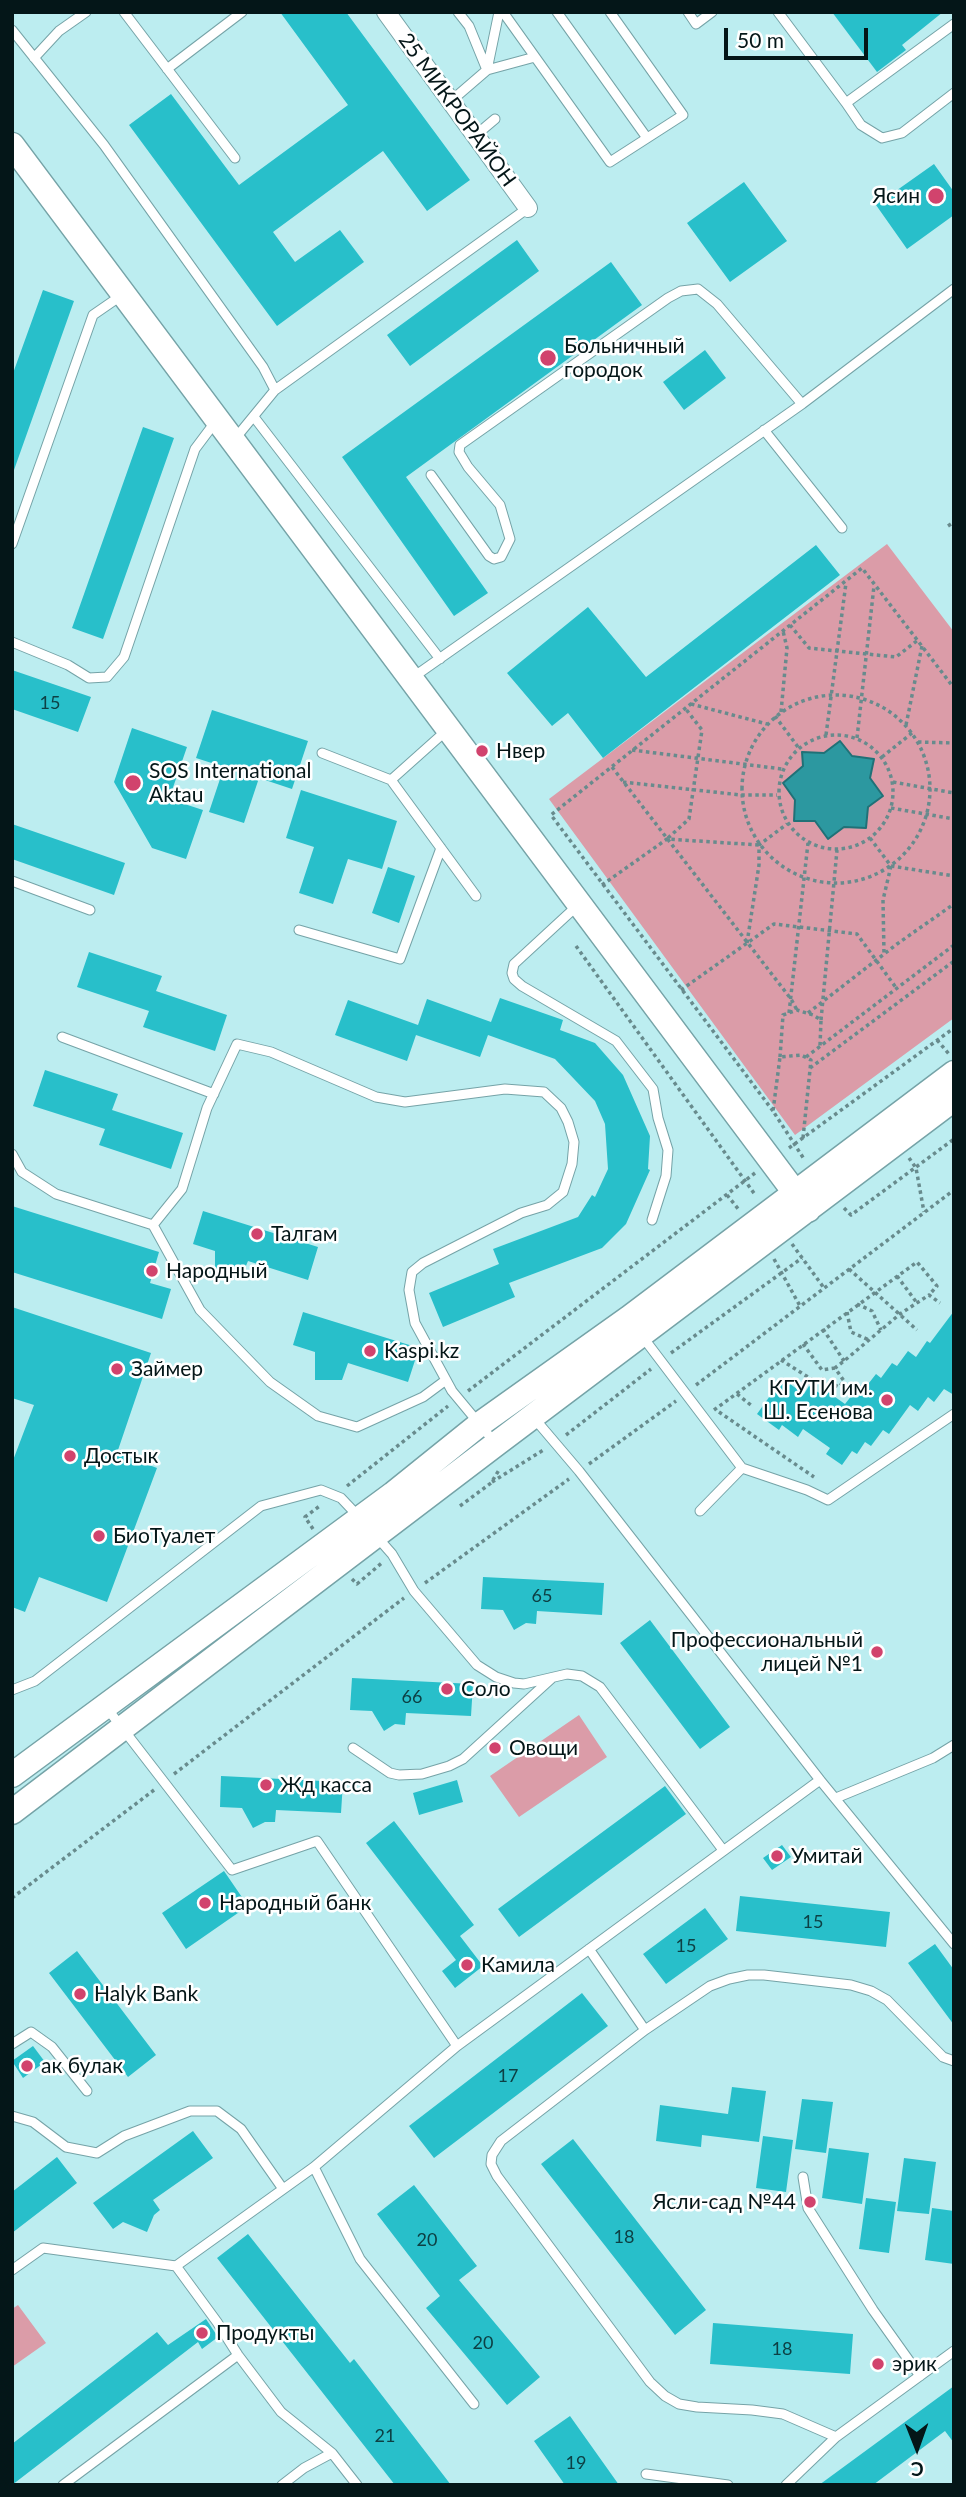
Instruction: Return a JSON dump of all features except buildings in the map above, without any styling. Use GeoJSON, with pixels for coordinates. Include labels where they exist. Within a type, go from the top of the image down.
{"type":"FeatureCollection","features":[{"type":"Feature","properties":{"kind":"main road"},"geometry":{"type":"LineString","coordinates":[[18,156],[802,1201]]}},
{"type":"Feature","properties":{"kind":"main road"},"geometry":{"type":"LineString","coordinates":[[12,1812],[338,1565],[384,1545],[496,1444],[533,1417],[635,1326],[950,1093]]}},
{"type":"Feature","properties":{"kind":"main road"},"geometry":{"type":"LineString","coordinates":[[12,1775],[393,1494],[480,1424],[517,1398],[635,1326]]}},
{"type":"Feature","properties":{"kind":"street","name":"25 МИКРОРАЙОН"},"geometry":{"type":"LineString","coordinates":[[386,12],[528,208]]}},
{"type":"Feature","properties":{"kind":"lane"},"geometry":{"type":"LineString","coordinates":[[34,58],[59,31],[86,12]]}},
{"type":"Feature","properties":{"kind":"lane"},"geometry":{"type":"LineString","coordinates":[[124,12],[235,158]]}},
{"type":"Feature","properties":{"kind":"lane"},"geometry":{"type":"LineString","coordinates":[[167,69],[242,12]]}},
{"type":"Feature","properties":{"kind":"lane"},"geometry":{"type":"LineString","coordinates":[[458,12],[469,26],[487,70]]}},
{"type":"Feature","properties":{"kind":"lane"},"geometry":{"type":"LineString","coordinates":[[487,70],[501,12]]}},
{"type":"Feature","properties":{"kind":"lane"},"geometry":{"type":"LineString","coordinates":[[501,12],[610,162],[683,115],[610,12]]}},
{"type":"Feature","properties":{"kind":"lane"},"geometry":{"type":"LineString","coordinates":[[557,12],[647,138]]}},
{"type":"Feature","properties":{"kind":"lane"},"geometry":{"type":"LineString","coordinates":[[688,12],[696,24],[712,12]]}},
{"type":"Feature","properties":{"kind":"lane"},"geometry":{"type":"LineString","coordinates":[[778,12],[861,125],[882,138],[902,133],[954,93]]}},
{"type":"Feature","properties":{"kind":"lane"},"geometry":{"type":"LineString","coordinates":[[846,103],[954,24]]}},
{"type":"Feature","properties":{"kind":"lane"},"geometry":{"type":"LineString","coordinates":[[12,30],[104,145],[263,367],[275,390]]}},
{"type":"Feature","properties":{"kind":"lane"},"geometry":{"type":"LineString","coordinates":[[451,102],[487,70],[535,57]]}},
{"type":"Feature","properties":{"kind":"lane"},"geometry":{"type":"LineString","coordinates":[[476,135],[495,119]]}},
{"type":"Feature","properties":{"kind":"lane"},"geometry":{"type":"LineString","coordinates":[[233,441],[275,390],[528,208]]}},
{"type":"Feature","properties":{"kind":"lane"},"geometry":{"type":"LineString","coordinates":[[431,475],[491,558],[501,557],[510,539],[500,505],[468,467],[459,452],[460,445],[681,291],[698,289],[717,304],[802,404]]}},
{"type":"Feature","properties":{"kind":"lane"},"geometry":{"type":"LineString","coordinates":[[411,679],[802,404],[954,289]]}},
{"type":"Feature","properties":{"kind":"lane"},"geometry":{"type":"LineString","coordinates":[[12,544],[93,315],[124,294]]}},
{"type":"Feature","properties":{"kind":"lane"},"geometry":{"type":"LineString","coordinates":[[254,416],[439,659]]}},
{"type":"Feature","properties":{"kind":"lane"},"geometry":{"type":"LineString","coordinates":[[12,642],[89,677],[107,677],[124,657],[195,449],[218,420]]}},
{"type":"Feature","properties":{"kind":"lane"},"geometry":{"type":"LineString","coordinates":[[764,430],[842,528]]}},
{"type":"Feature","properties":{"kind":"lane"},"geometry":{"type":"LineString","coordinates":[[391,780],[448,729]]}},
{"type":"Feature","properties":{"kind":"lane"},"geometry":{"type":"LineString","coordinates":[[322,753],[391,780],[476,896]]}},
{"type":"Feature","properties":{"kind":"lane"},"geometry":{"type":"LineString","coordinates":[[299,930],[400,960],[441,848]]}},
{"type":"Feature","properties":{"kind":"lane"},"geometry":{"type":"LineString","coordinates":[[12,881],[90,910]]}},
{"type":"Feature","properties":{"kind":"lane"},"geometry":{"type":"LineString","coordinates":[[579,904],[514,964],[512,973],[522,986],[616,1041],[653,1089],[668,1150],[666,1176],[652,1220]]}},
{"type":"Feature","properties":{"kind":"lane"},"geometry":{"type":"LineString","coordinates":[[62,1037],[214,1094]]}},
{"type":"Feature","properties":{"kind":"lane"},"geometry":{"type":"LineString","coordinates":[[153,1225],[182,1189],[207,1108],[237,1044],[271,1052],[376,1097],[405,1102],[505,1089],[544,1092],[561,1108],[574,1142],[572,1164],[563,1192],[547,1205],[521,1213],[423,1263],[412,1272],[409,1290],[415,1323],[446,1380],[496,1444]]}},
{"type":"Feature","properties":{"kind":"lane"},"geometry":{"type":"LineString","coordinates":[[12,1154],[22,1172],[56,1194],[153,1225],[200,1310],[270,1381],[318,1416],[357,1427],[423,1397],[446,1380]]}},
{"type":"Feature","properties":{"kind":"lane"},"geometry":{"type":"LineString","coordinates":[[635,1326],[742,1468],[828,1500],[954,1414]]}},
{"type":"Feature","properties":{"kind":"lane"},"geometry":{"type":"LineString","coordinates":[[517,1398],[579,1471],[820,1780],[954,1944]]}},
{"type":"Feature","properties":{"kind":"lane"},"geometry":{"type":"LineString","coordinates":[[700,1511],[742,1468]]}},
{"type":"Feature","properties":{"kind":"lane"},"geometry":{"type":"LineString","coordinates":[[12,1690],[36,1681],[261,1506],[321,1490],[335,1494],[384,1545],[414,1591],[477,1665],[496,1677],[524,1684],[566,1674],[582,1676],[600,1687],[723,1850]]}},
{"type":"Feature","properties":{"kind":"lane"},"geometry":{"type":"LineString","coordinates":[[353,1748],[390,1773],[399,1775],[422,1774],[449,1766],[463,1759],[553,1677]]}},
{"type":"Feature","properties":{"kind":"lane"},"geometry":{"type":"LineString","coordinates":[[105,1705],[232,1870],[317,1841],[457,2046]]}},
{"type":"Feature","properties":{"kind":"lane"},"geometry":{"type":"LineString","coordinates":[[836,1798],[933,1758],[954,1745]]}},
{"type":"Feature","properties":{"kind":"lane"},"geometry":{"type":"LineString","coordinates":[[12,2270],[43,2248],[176,2266],[314,2167],[457,2046],[820,1780]]}},
{"type":"Feature","properties":{"kind":"lane"},"geometry":{"type":"LineString","coordinates":[[589,1949],[645,2030]]}},
{"type":"Feature","properties":{"kind":"lane"},"geometry":{"type":"LineString","coordinates":[[836,2437],[783,2414],[697,2407],[679,2404],[665,2396],[650,2382],[497,2176],[491,2164],[492,2155],[501,2141],[645,2030],[710,1986],[748,1975],[806,1979],[872,1991],[887,2000],[943,2057],[954,2061]]}},
{"type":"Feature","properties":{"kind":"lane"},"geometry":{"type":"LineString","coordinates":[[12,2044],[31,2032],[51,2047],[87,2091]]}},
{"type":"Feature","properties":{"kind":"lane"},"geometry":{"type":"LineString","coordinates":[[12,2116],[33,2122],[66,2147],[97,2154],[124,2136],[190,2111],[217,2111],[241,2129],[284,2189]]}},
{"type":"Feature","properties":{"kind":"lane"},"geometry":{"type":"LineString","coordinates":[[314,2167],[360,2259],[474,2404]]}},
{"type":"Feature","properties":{"kind":"lane"},"geometry":{"type":"LineString","coordinates":[[803,2178],[808,2208],[873,2310],[920,2376]]}},
{"type":"Feature","properties":{"kind":"lane"},"geometry":{"type":"LineString","coordinates":[[176,2266],[281,2412],[332,2453],[357,2485]]}},
{"type":"Feature","properties":{"kind":"lane"},"geometry":{"type":"LineString","coordinates":[[786,2485],[836,2437],[954,2351]]}},
{"type":"Feature","properties":{"kind":"lane"},"geometry":{"type":"LineString","coordinates":[[63,2485],[238,2355]]}},
{"type":"Feature","properties":{"kind":"lane"},"geometry":{"type":"LineString","coordinates":[[282,2485],[304,2468],[332,2453]]}},
{"type":"Feature","properties":{"kind":"lane"},"geometry":{"type":"LineString","coordinates":[[646,2474],[728,2485]]}},
{"type":"Feature","properties":{"kind":"path"},"geometry":{"type":"LineString","coordinates":[[948,526],[954,522]]}},
{"type":"Feature","properties":{"kind":"path"},"geometry":{"type":"LineString","coordinates":[[793,1144],[773,1111],[551,815],[862,568],[954,688]]}},
{"type":"Feature","properties":{"kind":"path"},"geometry":{"type":"LineString","coordinates":[[825,735],[846,581]]}},
{"type":"Feature","properties":{"kind":"path"},"geometry":{"type":"LineString","coordinates":[[857,738],[874,584]]}},
{"type":"Feature","properties":{"kind":"path"},"geometry":{"type":"LineString","coordinates":[[790,625],[808,648],[867,655],[895,657],[918,640]]}},
{"type":"Feature","properties":{"kind":"path"},"geometry":{"type":"LineString","coordinates":[[781,712],[787,648],[783,631]]}},
{"type":"Feature","properties":{"kind":"path"},"geometry":{"type":"LineString","coordinates":[[906,725],[922,646]]}},
{"type":"Feature","properties":{"kind":"path"},"geometry":{"type":"LineString","coordinates":[[830,694],[863,698],[886,709],[912,733],[927,765],[930,789],[927,814],[913,843],[891,866],[873,876],[853,882],[833,883],[804,878],[779,865],[759,845],[746,821],[741,795],[744,766],[752,743],[781,712],[796,703],[830,694]]}},
{"type":"Feature","properties":{"kind":"path"},"geometry":{"type":"LineString","coordinates":[[691,704],[767,724]]}},
{"type":"Feature","properties":{"kind":"path"},"geometry":{"type":"LineString","coordinates":[[602,885],[667,839],[689,819],[702,730],[685,708]]}},
{"type":"Feature","properties":{"kind":"path"},"geometry":{"type":"LineString","coordinates":[[775,716],[798,747]]}},
{"type":"Feature","properties":{"kind":"path"},"geometry":{"type":"LineString","coordinates":[[882,757],[912,733]]}},
{"type":"Feature","properties":{"kind":"path"},"geometry":{"type":"LineString","coordinates":[[842,734],[871,746],[882,757],[893,782],[891,808],[881,827],[870,838],[837,850],[807,843],[787,824],[777,795],[782,769],[798,747],[825,735],[842,734]]}},
{"type":"Feature","properties":{"kind":"path"},"geometry":{"type":"LineString","coordinates":[[918,742],[954,743]]}},
{"type":"Feature","properties":{"kind":"path"},"geometry":{"type":"LineString","coordinates":[[632,750],[782,769]]}},
{"type":"Feature","properties":{"kind":"path"},"geometry":{"type":"LineString","coordinates":[[612,766],[797,1010]]}},
{"type":"Feature","properties":{"kind":"path"},"geometry":{"type":"LineString","coordinates":[[623,782],[741,795],[777,795]]}},
{"type":"Feature","properties":{"kind":"path"},"geometry":{"type":"LineString","coordinates":[[893,782],[954,793]]}},
{"type":"Feature","properties":{"kind":"path"},"geometry":{"type":"LineString","coordinates":[[891,808],[954,819]]}},
{"type":"Feature","properties":{"kind":"path"},"geometry":{"type":"LineString","coordinates":[[667,839],[759,845],[787,824]]}},
{"type":"Feature","properties":{"kind":"path"},"geometry":{"type":"LineString","coordinates":[[870,838],[891,866],[954,876]]}},
{"type":"Feature","properties":{"kind":"path"},"geometry":{"type":"LineString","coordinates":[[789,1013],[807,843]]}},
{"type":"Feature","properties":{"kind":"path"},"geometry":{"type":"LineString","coordinates":[[747,943],[759,865],[759,845]]}},
{"type":"Feature","properties":{"kind":"path"},"geometry":{"type":"LineString","coordinates":[[820,1046],[837,850]]}},
{"type":"Feature","properties":{"kind":"path"},"geometry":{"type":"LineString","coordinates":[[884,954],[883,900],[891,866]]}},
{"type":"Feature","properties":{"kind":"path"},"geometry":{"type":"LineString","coordinates":[[808,1013],[954,904]]}},
{"type":"Feature","properties":{"kind":"path"},"geometry":{"type":"LineString","coordinates":[[681,990],[774,924],[857,934],[897,989]]}},
{"type":"Feature","properties":{"kind":"path"},"geometry":{"type":"LineString","coordinates":[[806,1057],[954,945]]}},
{"type":"Feature","properties":{"kind":"path"},"geometry":{"type":"LineString","coordinates":[[576,946],[824,1288]]}},
{"type":"Feature","properties":{"kind":"path"},"geometry":{"type":"LineString","coordinates":[[810,1068],[954,961]]}},
{"type":"Feature","properties":{"kind":"path"},"geometry":{"type":"LineString","coordinates":[[773,1111],[783,1015],[797,1010],[821,1020]]}},
{"type":"Feature","properties":{"kind":"path"},"geometry":{"type":"LineString","coordinates":[[323,1544],[304,1517],[793,1144],[954,1028]]}},
{"type":"Feature","properties":{"kind":"path"},"geometry":{"type":"LineString","coordinates":[[937,1041],[953,1059]]}},
{"type":"Feature","properties":{"kind":"path"},"geometry":{"type":"LineString","coordinates":[[780,1057],[801,1055],[811,1060],[803,1138]]}},
{"type":"Feature","properties":{"kind":"path"},"geometry":{"type":"LineString","coordinates":[[851,1215],[954,1139]]}},
{"type":"Feature","properties":{"kind":"path"},"geometry":{"type":"LineString","coordinates":[[916,1168],[924,1212]]}},
{"type":"Feature","properties":{"kind":"path"},"geometry":{"type":"LineString","coordinates":[[12,1898],[414,1591],[685,1394],[954,1190]]}},
{"type":"Feature","properties":{"kind":"path"},"geometry":{"type":"LineString","coordinates":[[491,1483],[556,1443],[661,1361],[802,1258]]}},
{"type":"Feature","properties":{"kind":"path"},"geometry":{"type":"LineString","coordinates":[[704,1417],[874,1291],[917,1262],[937,1286],[835,1368],[822,1370],[803,1344]]}},
{"type":"Feature","properties":{"kind":"path"},"geometry":{"type":"LineString","coordinates":[[849,1269],[917,1330]]}},
{"type":"Feature","properties":{"kind":"path"},"geometry":{"type":"LineString","coordinates":[[897,1275],[916,1303]]}},
{"type":"Feature","properties":{"kind":"path"},"geometry":{"type":"LineString","coordinates":[[929,1295],[940,1303]]}},
{"type":"Feature","properties":{"kind":"path"},"geometry":{"type":"LineString","coordinates":[[857,1304],[872,1311],[881,1330]]}},
{"type":"Feature","properties":{"kind":"path"},"geometry":{"type":"LineString","coordinates":[[847,1311],[851,1332],[869,1340]]}},
{"type":"Feature","properties":{"kind":"path"},"geometry":{"type":"LineString","coordinates":[[823,1329],[844,1361]]}},
{"type":"Feature","properties":{"kind":"path"},"geometry":{"type":"LineString","coordinates":[[781,1360],[816,1382],[820,1378],[839,1387],[844,1381],[835,1368]]}},
{"type":"Feature","properties":{"kind":"path"},"geometry":{"type":"LineString","coordinates":[[736,1394],[752,1406]]}},
{"type":"Feature","properties":{"kind":"path"},"geometry":{"type":"LineString","coordinates":[[715,1409],[815,1478],[807,1490]]}},
{"type":"Feature","properties":{"kind":"path"},"geometry":{"type":"LineString","coordinates":[[338,1565],[357,1584],[384,1545]]}},
{"type":"Feature","properties":{"kind":"shaded area"},"geometry":{"type":"Polygon","coordinates":[[[887,544],[954,632],[954,1018],[795,1135],[549,799],[887,544]]]}},
{"type":"Feature","properties":{"kind":"shaded area"},"geometry":{"type":"Polygon","coordinates":[[[579,1715],[607,1757],[519,1817],[490,1776],[579,1715]]]}},
{"type":"Feature","properties":{"kind":"shaded area"},"geometry":{"type":"Polygon","coordinates":[[[18,2305],[46,2343],[12,2367],[12,2309],[18,2305]]]}},
{"type":"Feature","properties":{"kind":"water"},"geometry":{"type":"Polygon","coordinates":[[[840,741],[852,756],[874,759],[870,778],[883,796],[868,807],[866,828],[844,827],[828,839],[815,821],[794,821],[795,800],[783,783],[803,766],[802,752],[824,753],[840,741]]]}},
{"type":"Feature","properties":{"kind":"place","name":"Ясин"},"geometry":{"type":"Point","coordinates":[936,196]}},
{"type":"Feature","properties":{"kind":"place","name":"Больничный городок"},"geometry":{"type":"Point","coordinates":[548,358]}},
{"type":"Feature","properties":{"kind":"place","name":"Нвер"},"geometry":{"type":"Point","coordinates":[482,751]}},
{"type":"Feature","properties":{"kind":"place","name":"SOS International Aktau"},"geometry":{"type":"Point","coordinates":[133,783]}},
{"type":"Feature","properties":{"kind":"place","name":"Талгам"},"geometry":{"type":"Point","coordinates":[257,1234]}},
{"type":"Feature","properties":{"kind":"place","name":"Народный"},"geometry":{"type":"Point","coordinates":[152,1271]}},
{"type":"Feature","properties":{"kind":"place","name":"Kaspi.kz"},"geometry":{"type":"Point","coordinates":[370,1351]}},
{"type":"Feature","properties":{"kind":"place","name":"Займер"},"geometry":{"type":"Point","coordinates":[117,1369]}},
{"type":"Feature","properties":{"kind":"place","name":"КГУТИ им. Ш. Есенова"},"geometry":{"type":"Point","coordinates":[887,1400]}},
{"type":"Feature","properties":{"kind":"place","name":"Достык"},"geometry":{"type":"Point","coordinates":[70,1456]}},
{"type":"Feature","properties":{"kind":"place","name":"БиоТуалет"},"geometry":{"type":"Point","coordinates":[99,1536]}},
{"type":"Feature","properties":{"kind":"place","name":"Профессиональный лицей №1"},"geometry":{"type":"Point","coordinates":[877,1652]}},
{"type":"Feature","properties":{"kind":"place","name":"Соло"},"geometry":{"type":"Point","coordinates":[447,1689]}},
{"type":"Feature","properties":{"kind":"place","name":"Овощи"},"geometry":{"type":"Point","coordinates":[495,1748]}},
{"type":"Feature","properties":{"kind":"place","name":"Жд касса"},"geometry":{"type":"Point","coordinates":[266,1785]}},
{"type":"Feature","properties":{"kind":"place","name":"Умитай"},"geometry":{"type":"Point","coordinates":[777,1856]}},
{"type":"Feature","properties":{"kind":"place","name":"Народный банк"},"geometry":{"type":"Point","coordinates":[205,1903]}},
{"type":"Feature","properties":{"kind":"place","name":"Камила"},"geometry":{"type":"Point","coordinates":[467,1965]}},
{"type":"Feature","properties":{"kind":"place","name":"Halyk Bank"},"geometry":{"type":"Point","coordinates":[80,1994]}},
{"type":"Feature","properties":{"kind":"place","name":"ак булак"},"geometry":{"type":"Point","coordinates":[27,2066]}},
{"type":"Feature","properties":{"kind":"place","name":"Ясли-сад №44"},"geometry":{"type":"Point","coordinates":[810,2202]}},
{"type":"Feature","properties":{"kind":"place","name":"Продукты"},"geometry":{"type":"Point","coordinates":[202,2333]}},
{"type":"Feature","properties":{"kind":"place","name":"эрик"},"geometry":{"type":"Point","coordinates":[878,2364]}}]}
